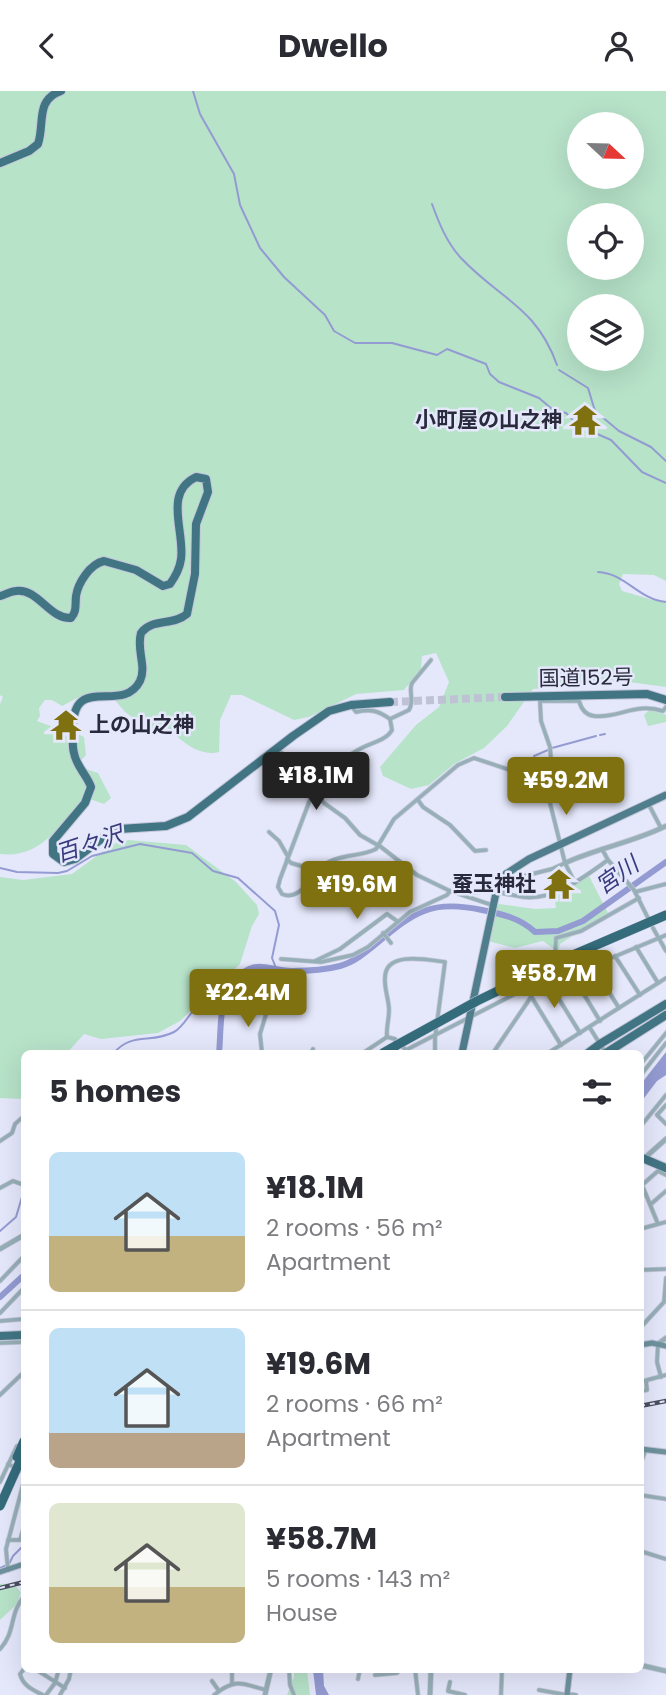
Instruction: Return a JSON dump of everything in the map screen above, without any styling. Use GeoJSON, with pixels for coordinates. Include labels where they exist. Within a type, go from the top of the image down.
{"type":"FeatureCollection","features":[{"type":"Feature","properties":{"kind":"highway"},"geometry":{"type":"LineString","coordinates":[[0,163],[29,151],[38,144],[44,104],[50,96],[61,91]]}},
{"type":"Feature","properties":{"kind":"highway"},"geometry":{"type":"LineString","coordinates":[[0,596],[16,590],[24,591],[62,618],[71,618],[76,610],[76,597],[81,584],[91,568],[104,561],[136,570],[163,586],[170,584],[181,556],[178,493],[195,477],[206,479],[208,492],[196,524],[195,574],[187,614],[169,623],[150,625],[141,633],[138,649],[142,671],[136,686],[122,694],[85,698],[78,703],[74,711],[74,755],[89,781],[90,793],[53,841],[51,851],[59,861],[75,859],[119,829],[166,826],[182,820],[316,718],[336,708],[390,702]]}},
{"type":"Feature","properties":{"kind":"highway","name":"国道152号"},"geometry":{"type":"LineString","coordinates":[[505,697],[648,694],[666,700]]}},
{"type":"Feature","properties":{"kind":"highway"},"geometry":{"type":"LineString","coordinates":[[400,1050],[476,1007],[666,915]]}},
{"type":"Feature","properties":{"kind":"highway"},"geometry":{"type":"LineString","coordinates":[[560,967],[666,921]]}},
{"type":"Feature","properties":{"kind":"highway"},"geometry":{"type":"LineString","coordinates":[[593,1050],[666,1004]]}},
{"type":"Feature","properties":{"kind":"highway"},"geometry":{"type":"LineString","coordinates":[[611,1050],[666,1015]]}},
{"type":"Feature","properties":{"kind":"highway"},"geometry":{"type":"LineString","coordinates":[[644,1158],[666,1168]]}},
{"type":"Feature","properties":{"kind":"highway"},"geometry":{"type":"LineString","coordinates":[[0,1336],[21,1335]]}},
{"type":"Feature","properties":{"kind":"highway"},"geometry":{"type":"LineString","coordinates":[[0,1494],[21,1448]]}},
{"type":"Feature","properties":{"kind":"highway"},"geometry":{"type":"LineString","coordinates":[[0,1506],[21,1459]]}},
{"type":"Feature","properties":{"kind":"main road"},"geometry":{"type":"LineString","coordinates":[[463,1050],[489,918],[506,874],[529,859],[666,795]]}},
{"type":"Feature","properties":{"kind":"main road"},"geometry":{"type":"LineString","coordinates":[[644,1345],[666,1346]]}},
{"type":"Feature","properties":{"kind":"main road"},"geometry":{"type":"LineString","coordinates":[[644,1449],[666,1452]]}},
{"type":"Feature","properties":{"kind":"main road"},"geometry":{"type":"LineString","coordinates":[[0,1573],[21,1565]]}},
{"type":"Feature","properties":{"kind":"main road"},"geometry":{"type":"LineString","coordinates":[[567,1695],[570,1673]]}},
{"type":"Feature","properties":{"kind":"street"},"geometry":{"type":"LineString","coordinates":[[390,719],[409,711],[413,700],[410,687],[431,660]]}},
{"type":"Feature","properties":{"kind":"street"},"geometry":{"type":"LineString","coordinates":[[548,796],[553,785],[550,747],[541,722],[540,701],[579,701],[585,712],[594,716],[645,708],[663,711],[666,707]]}},
{"type":"Feature","properties":{"kind":"street"},"geometry":{"type":"LineString","coordinates":[[351,705],[356,712],[374,709],[390,719],[393,726],[391,734],[354,752],[314,789],[278,883],[279,890],[285,896],[297,893],[331,861],[371,852],[379,845],[390,824],[458,765],[474,758],[536,779],[543,785],[565,863],[576,883]]}},
{"type":"Feature","properties":{"kind":"street"},"geometry":{"type":"LineString","coordinates":[[277,748],[291,761],[302,785],[314,789],[324,803],[345,818],[358,833],[379,845],[416,875],[492,906]]}},
{"type":"Feature","properties":{"kind":"street"},"geometry":{"type":"LineString","coordinates":[[418,799],[423,807],[450,825],[475,851],[486,850]]}},
{"type":"Feature","properties":{"kind":"street"},"geometry":{"type":"LineString","coordinates":[[500,892],[512,879],[552,869],[593,851],[615,847],[664,827],[648,803]]}},
{"type":"Feature","properties":{"kind":"street"},"geometry":{"type":"LineString","coordinates":[[269,832],[279,841],[291,863],[319,871]]}},
{"type":"Feature","properties":{"kind":"street"},"geometry":{"type":"LineString","coordinates":[[602,849],[635,891],[648,918]]}},
{"type":"Feature","properties":{"kind":"street"},"geometry":{"type":"LineString","coordinates":[[463,894],[488,889],[531,897],[544,895],[576,883],[608,860]]}},
{"type":"Feature","properties":{"kind":"street"},"geometry":{"type":"LineString","coordinates":[[635,891],[666,884]]}},
{"type":"Feature","properties":{"kind":"street"},"geometry":{"type":"LineString","coordinates":[[281,959],[313,962],[337,960],[353,955],[368,947],[397,921],[450,891]]}},
{"type":"Feature","properties":{"kind":"street"},"geometry":{"type":"LineString","coordinates":[[600,1021],[570,973],[560,967],[555,957],[556,938],[582,931],[639,898]]}},
{"type":"Feature","properties":{"kind":"street"},"geometry":{"type":"LineString","coordinates":[[313,962],[340,949],[387,914],[397,921]]}},
{"type":"Feature","properties":{"kind":"street"},"geometry":{"type":"LineString","coordinates":[[653,928],[666,951]]}},
{"type":"Feature","properties":{"kind":"street"},"geometry":{"type":"LineString","coordinates":[[384,934],[391,943]]}},
{"type":"Feature","properties":{"kind":"street"},"geometry":{"type":"LineString","coordinates":[[570,973],[666,935]]}},
{"type":"Feature","properties":{"kind":"street"},"geometry":{"type":"LineString","coordinates":[[636,947],[658,983]]}},
{"type":"Feature","properties":{"kind":"street"},"geometry":{"type":"LineString","coordinates":[[615,956],[640,995]]}},
{"type":"Feature","properties":{"kind":"street"},"geometry":{"type":"LineString","coordinates":[[387,1037],[389,1010],[384,976],[391,964],[419,959],[445,962],[435,1050]]}},
{"type":"Feature","properties":{"kind":"street"},"geometry":{"type":"LineString","coordinates":[[592,965],[620,1009]]}},
{"type":"Feature","properties":{"kind":"street"},"geometry":{"type":"LineString","coordinates":[[368,1050],[387,1037],[395,1039],[400,1050],[471,1017],[546,978],[560,967]]}},
{"type":"Feature","properties":{"kind":"street"},"geometry":{"type":"LineString","coordinates":[[546,978],[580,1033]]}},
{"type":"Feature","properties":{"kind":"street"},"geometry":{"type":"LineString","coordinates":[[553,1050],[666,978]]}},
{"type":"Feature","properties":{"kind":"street"},"geometry":{"type":"LineString","coordinates":[[526,988],[561,1045]]}},
{"type":"Feature","properties":{"kind":"street"},"geometry":{"type":"LineString","coordinates":[[495,1050],[531,997]]}},
{"type":"Feature","properties":{"kind":"street"},"geometry":{"type":"LineString","coordinates":[[262,1050],[260,1034],[267,1002]]}},
{"type":"Feature","properties":{"kind":"street"},"geometry":{"type":"LineString","coordinates":[[590,1028],[604,1050]]}},
{"type":"Feature","properties":{"kind":"street"},"geometry":{"type":"LineString","coordinates":[[644,1060],[666,1033]]}},
{"type":"Feature","properties":{"kind":"street"},"geometry":{"type":"LineString","coordinates":[[644,1071],[666,1043]]}},
{"type":"Feature","properties":{"kind":"street"},"geometry":{"type":"LineString","coordinates":[[644,1122],[666,1095]]}},
{"type":"Feature","properties":{"kind":"street"},"geometry":{"type":"LineString","coordinates":[[666,1105],[657,1115],[666,1124]]}},
{"type":"Feature","properties":{"kind":"street"},"geometry":{"type":"LineString","coordinates":[[0,1142],[12,1133],[15,1124],[21,1119]]}},
{"type":"Feature","properties":{"kind":"street"},"geometry":{"type":"LineString","coordinates":[[644,1157],[666,1139]]}},
{"type":"Feature","properties":{"kind":"street"},"geometry":{"type":"LineString","coordinates":[[644,1183],[658,1171],[666,1175]]}},
{"type":"Feature","properties":{"kind":"street"},"geometry":{"type":"LineString","coordinates":[[0,1188],[13,1181],[21,1184]]}},
{"type":"Feature","properties":{"kind":"street"},"geometry":{"type":"LineString","coordinates":[[650,1204],[666,1191]]}},
{"type":"Feature","properties":{"kind":"street"},"geometry":{"type":"LineString","coordinates":[[644,1192],[658,1224]]}},
{"type":"Feature","properties":{"kind":"street"},"geometry":{"type":"LineString","coordinates":[[644,1228],[666,1222]]}},
{"type":"Feature","properties":{"kind":"street"},"geometry":{"type":"LineString","coordinates":[[0,1249],[21,1237]]}},
{"type":"Feature","properties":{"kind":"street"},"geometry":{"type":"LineString","coordinates":[[0,1281],[21,1259]]}},
{"type":"Feature","properties":{"kind":"street"},"geometry":{"type":"LineString","coordinates":[[644,1270],[666,1269]]}},
{"type":"Feature","properties":{"kind":"street"},"geometry":{"type":"LineString","coordinates":[[644,1324],[664,1301],[666,1278]]}},
{"type":"Feature","properties":{"kind":"street"},"geometry":{"type":"LineString","coordinates":[[0,1313],[21,1292]]}},
{"type":"Feature","properties":{"kind":"street"},"geometry":{"type":"LineString","coordinates":[[0,1321],[21,1319]]}},
{"type":"Feature","properties":{"kind":"street"},"geometry":{"type":"LineString","coordinates":[[644,1382],[663,1376],[657,1362],[658,1344],[666,1338]]}},
{"type":"Feature","properties":{"kind":"street"},"geometry":{"type":"LineString","coordinates":[[0,1343],[21,1342]]}},
{"type":"Feature","properties":{"kind":"street"},"geometry":{"type":"LineString","coordinates":[[0,1395],[21,1375]]}},
{"type":"Feature","properties":{"kind":"street"},"geometry":{"type":"LineString","coordinates":[[0,1482],[21,1439]]}},
{"type":"Feature","properties":{"kind":"street"},"geometry":{"type":"LineString","coordinates":[[8,1464],[21,1470]]}},
{"type":"Feature","properties":{"kind":"street"},"geometry":{"type":"LineString","coordinates":[[8,1570],[5,1555],[21,1492]]}},
{"type":"Feature","properties":{"kind":"street"},"geometry":{"type":"LineString","coordinates":[[644,1496],[666,1499]]}},
{"type":"Feature","properties":{"kind":"street"},"geometry":{"type":"LineString","coordinates":[[8,1541],[20,1540],[21,1537]]}},
{"type":"Feature","properties":{"kind":"street"},"geometry":{"type":"LineString","coordinates":[[644,1552],[666,1559]]}},
{"type":"Feature","properties":{"kind":"street"},"geometry":{"type":"LineString","coordinates":[[0,1649],[10,1636],[14,1612],[21,1601]]}},
{"type":"Feature","properties":{"kind":"street"},"geometry":{"type":"LineString","coordinates":[[644,1666],[666,1671]]}},
{"type":"Feature","properties":{"kind":"street"},"geometry":{"type":"LineString","coordinates":[[21,1673],[22,1680],[29,1688],[44,1695],[55,1683],[59,1673]]}},
{"type":"Feature","properties":{"kind":"street"},"geometry":{"type":"LineString","coordinates":[[41,1673],[65,1688]]}},
{"type":"Feature","properties":{"kind":"street"},"geometry":{"type":"LineString","coordinates":[[60,1695],[70,1673]]}},
{"type":"Feature","properties":{"kind":"street"},"geometry":{"type":"LineString","coordinates":[[232,1673],[232,1683]]}},
{"type":"Feature","properties":{"kind":"street"},"geometry":{"type":"LineString","coordinates":[[212,1681],[217,1693],[232,1683],[247,1683],[265,1693],[270,1673]]}},
{"type":"Feature","properties":{"kind":"street"},"geometry":{"type":"LineString","coordinates":[[290,1673],[293,1695]]}},
{"type":"Feature","properties":{"kind":"street"},"geometry":{"type":"LineString","coordinates":[[358,1679],[359,1673]]}},
{"type":"Feature","properties":{"kind":"street"},"geometry":{"type":"LineString","coordinates":[[375,1675],[397,1673]]}},
{"type":"Feature","properties":{"kind":"street"},"geometry":{"type":"LineString","coordinates":[[416,1673],[418,1695]]}},
{"type":"Feature","properties":{"kind":"street"},"geometry":{"type":"LineString","coordinates":[[430,1695],[431,1673]]}},
{"type":"Feature","properties":{"kind":"street"},"geometry":{"type":"LineString","coordinates":[[501,1695],[502,1673]]}},
{"type":"Feature","properties":{"kind":"street"},"geometry":{"type":"LineString","coordinates":[[450,1682],[448,1691],[465,1695]]}},
{"type":"Feature","properties":{"kind":"street"},"geometry":{"type":"LineString","coordinates":[[418,1687],[430,1688]]}},
{"type":"Feature","properties":{"kind":"street"},"geometry":{"type":"LineString","coordinates":[[539,1690],[576,1695]]}},
{"type":"Feature","properties":{"kind":"green space"},"geometry":{"type":"Polygon","coordinates":[[[0,91],[666,91],[666,581],[654,575],[623,574],[619,584],[622,591],[666,601],[666,687],[629,682],[533,689],[507,726],[484,748],[454,764],[429,785],[411,789],[383,776],[380,767],[416,725],[439,707],[449,682],[436,653],[422,656],[421,669],[404,690],[356,694],[309,717],[294,720],[242,695],[231,695],[220,720],[219,752],[212,753],[191,747],[167,727],[153,732],[125,712],[108,692],[81,696],[62,706],[52,700],[45,700],[39,708],[40,716],[37,721],[56,728],[59,716],[70,720],[69,730],[84,737],[86,755],[76,766],[98,773],[111,798],[104,804],[84,797],[48,838],[38,846],[14,854],[0,854],[0,704],[3,697],[0,695],[0,91]]]}},
{"type":"Feature","properties":{"kind":"green space"},"geometry":{"type":"Polygon","coordinates":[[[650,709],[666,715],[666,722],[648,726],[644,715],[650,709]]]}},
{"type":"Feature","properties":{"kind":"green space"},"geometry":{"type":"Polygon","coordinates":[[[129,840],[186,845],[236,882],[257,905],[259,914],[252,926],[240,964],[180,1021],[158,1033],[101,1039],[84,1034],[70,1050],[21,1050],[21,1099],[0,1098],[0,877],[23,880],[72,874],[113,844],[129,840]]]}},
{"type":"Feature","properties":{"kind":"green space"},"geometry":{"type":"Polygon","coordinates":[[[589,876],[608,913],[560,944],[558,952],[543,941],[515,948],[488,941],[495,908],[499,904],[535,909],[556,908],[554,893],[589,876]]]}},
{"type":"Feature","properties":{"kind":"green space"},"geometry":{"type":"Polygon","coordinates":[[[0,1584],[12,1585],[21,1593],[16,1605],[0,1620],[0,1584]]]}},
{"type":"Feature","properties":{"kind":"green space"},"geometry":{"type":"Polygon","coordinates":[[[294,1673],[307,1673],[310,1695],[287,1695],[294,1673]]]}},
{"type":"Feature","properties":{"kind":"water"},"geometry":{"type":"Polygon","coordinates":[[[666,1052],[666,1075],[657,1081],[644,1098],[644,1080],[666,1052]]]}},
{"type":"Feature","properties":{"kind":"water"},"geometry":{"type":"Polygon","coordinates":[[[313,1673],[323,1673],[324,1686],[329,1695],[316,1695],[313,1673]]]}},
{"type":"Feature","properties":{"kind":"waterway"},"geometry":{"type":"LineString","coordinates":[[193,91],[200,114],[234,174],[240,205],[260,248],[284,277],[325,315],[334,331],[355,343],[392,343],[437,355],[447,349],[486,364],[490,374],[499,382],[539,398],[552,409],[566,413],[579,426],[611,440],[642,472],[666,483]]}},
{"type":"Feature","properties":{"kind":"waterway"},"geometry":{"type":"LineString","coordinates":[[432,204],[443,232],[455,251],[527,316],[548,345],[557,365]]}},
{"type":"Feature","properties":{"kind":"waterway"},"geometry":{"type":"LineString","coordinates":[[559,370],[588,388],[595,411],[619,431],[651,447],[666,461]]}},
{"type":"Feature","properties":{"kind":"waterway"},"geometry":{"type":"LineString","coordinates":[[598,572],[608,573],[648,597],[666,602]]}},
{"type":"Feature","properties":{"kind":"waterway"},"geometry":{"type":"LineString","coordinates":[[600,735],[605,734]]}},
{"type":"Feature","properties":{"kind":"waterway"},"geometry":{"type":"LineString","coordinates":[[552,748],[596,736]]}},
{"type":"Feature","properties":{"kind":"waterway"},"geometry":{"type":"LineString","coordinates":[[534,756],[548,750]]}},
{"type":"Feature","properties":{"kind":"waterway","name":"百々沢"},"geometry":{"type":"LineString","coordinates":[[0,868],[17,872],[58,873],[67,871],[92,856],[140,844],[192,853],[213,871],[238,878],[275,911],[279,925],[272,958],[276,968]]}},
{"type":"Feature","properties":{"kind":"waterway","name":"宮川"},"geometry":{"type":"LineString","coordinates":[[219,1050],[225,995],[233,981],[249,969],[261,967],[304,971],[340,966],[359,957],[413,916],[436,907],[482,910],[517,920],[535,932],[558,931],[583,921],[666,862]]}},
{"type":"Feature","properties":{"kind":"waterway"},"geometry":{"type":"LineString","coordinates":[[118,1050],[134,1040],[174,1032],[202,1001],[214,996],[225,997]]}},
{"type":"Feature","properties":{"kind":"waterway"},"geometry":{"type":"LineString","coordinates":[[0,1231],[16,1217],[21,1200]]}},
{"type":"Feature","properties":{"kind":"waterway","name":"宮川"},"geometry":{"type":"LineString","coordinates":[[0,1297],[21,1278]]}},
{"type":"Feature","properties":{"kind":"waterway"},"geometry":{"type":"LineString","coordinates":[[0,1568],[9,1564],[21,1548]]}},
{"type":"Feature","properties":{"kind":"tunnel"},"geometry":{"type":"LineString","coordinates":[[390,702],[505,697]]}},
{"type":"Feature","properties":{"kind":"railway"},"geometry":{"type":"LineString","coordinates":[[644,1405],[666,1401]]}},
{"type":"Feature","properties":{"kind":"railway"},"geometry":{"type":"LineString","coordinates":[[0,1588],[21,1583]]}},
{"type":"Feature","properties":{"kind":"place","name":"小町屋の山之神"},"geometry":{"type":"Point","coordinates":[585,420]}},
{"type":"Feature","properties":{"kind":"place","name":"上の山之神"},"geometry":{"type":"Point","coordinates":[66,725]}},
{"type":"Feature","properties":{"kind":"place","name":"蚕玉神社"},"geometry":{"type":"Point","coordinates":[559,884]}}]}
